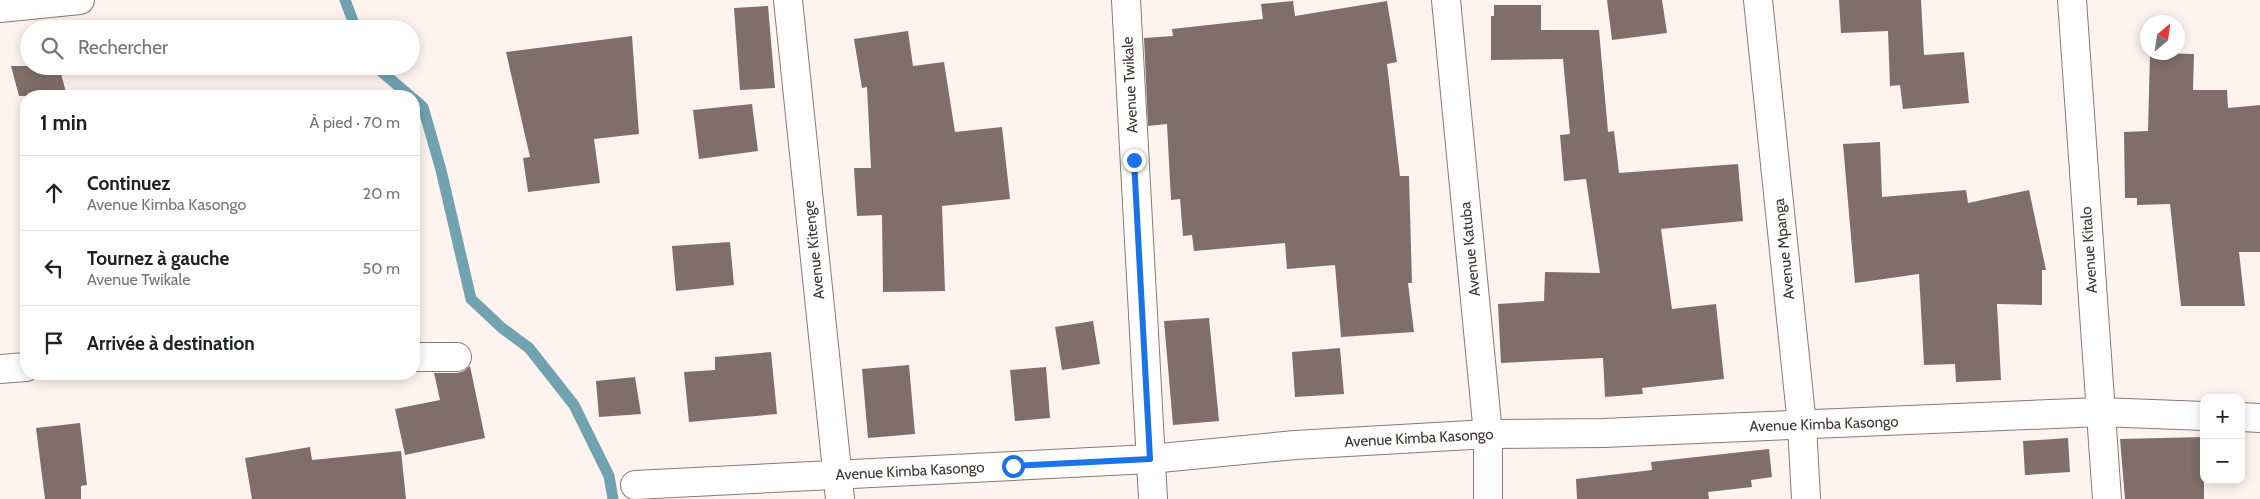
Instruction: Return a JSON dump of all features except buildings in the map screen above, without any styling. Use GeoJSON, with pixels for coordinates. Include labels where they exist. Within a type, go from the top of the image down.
{"type":"FeatureCollection","features":[{"type":"Feature","properties":{"kind":"street"},"geometry":{"type":"LineString","coordinates":[[0,8],[80,0]]}},
{"type":"Feature","properties":{"kind":"street","name":"Avenue Kitenge"},"geometry":{"type":"LineString","coordinates":[[788,0],[838,487]]}},
{"type":"Feature","properties":{"kind":"street","name":"Avenue Twikale"},"geometry":{"type":"LineString","coordinates":[[1126,0],[1153,499]]}},
{"type":"Feature","properties":{"kind":"street","name":"Avenue Katuba"},"geometry":{"type":"LineString","coordinates":[[1446,0],[1488,434],[1488,499]]}},
{"type":"Feature","properties":{"kind":"street","name":"Avenue Mpanga"},"geometry":{"type":"LineString","coordinates":[[1758,0],[1802,425],[1806,499]]}},
{"type":"Feature","properties":{"kind":"street","name":"Avenue Kitalo"},"geometry":{"type":"LineString","coordinates":[[2072,0],[2107,499]]}},
{"type":"Feature","properties":{"kind":"street"},"geometry":{"type":"LineString","coordinates":[[420,357],[457,357]]}},
{"type":"Feature","properties":{"kind":"street"},"geometry":{"type":"LineString","coordinates":[[0,369],[20,367]]}},
{"type":"Feature","properties":{"kind":"street","name":"Avenue Kimba Kasongo"},"geometry":{"type":"LineString","coordinates":[[635,484],[838,487],[1295,445],[1488,434],[1603,433],[2100,412],[2200,416]]}},
{"type":"Feature","properties":{"kind":"street"},"geometry":{"type":"LineString","coordinates":[[2245,417],[2260,418]]}},
{"type":"Feature","properties":{"kind":"waterway"},"geometry":{"type":"LineString","coordinates":[[345,0],[353,20]]}},
{"type":"Feature","properties":{"kind":"waterway"},"geometry":{"type":"LineString","coordinates":[[386,75],[403,90]]}},
{"type":"Feature","properties":{"kind":"waterway"},"geometry":{"type":"LineString","coordinates":[[420,104],[423,107],[441,170],[471,299],[502,328],[529,348],[574,405],[609,476],[613,499]]}},
{"type":"Feature","properties":{"kind":"route"},"geometry":{"type":"LineString","coordinates":[[1013,466],[1150,459],[1134,160]]}}]}
